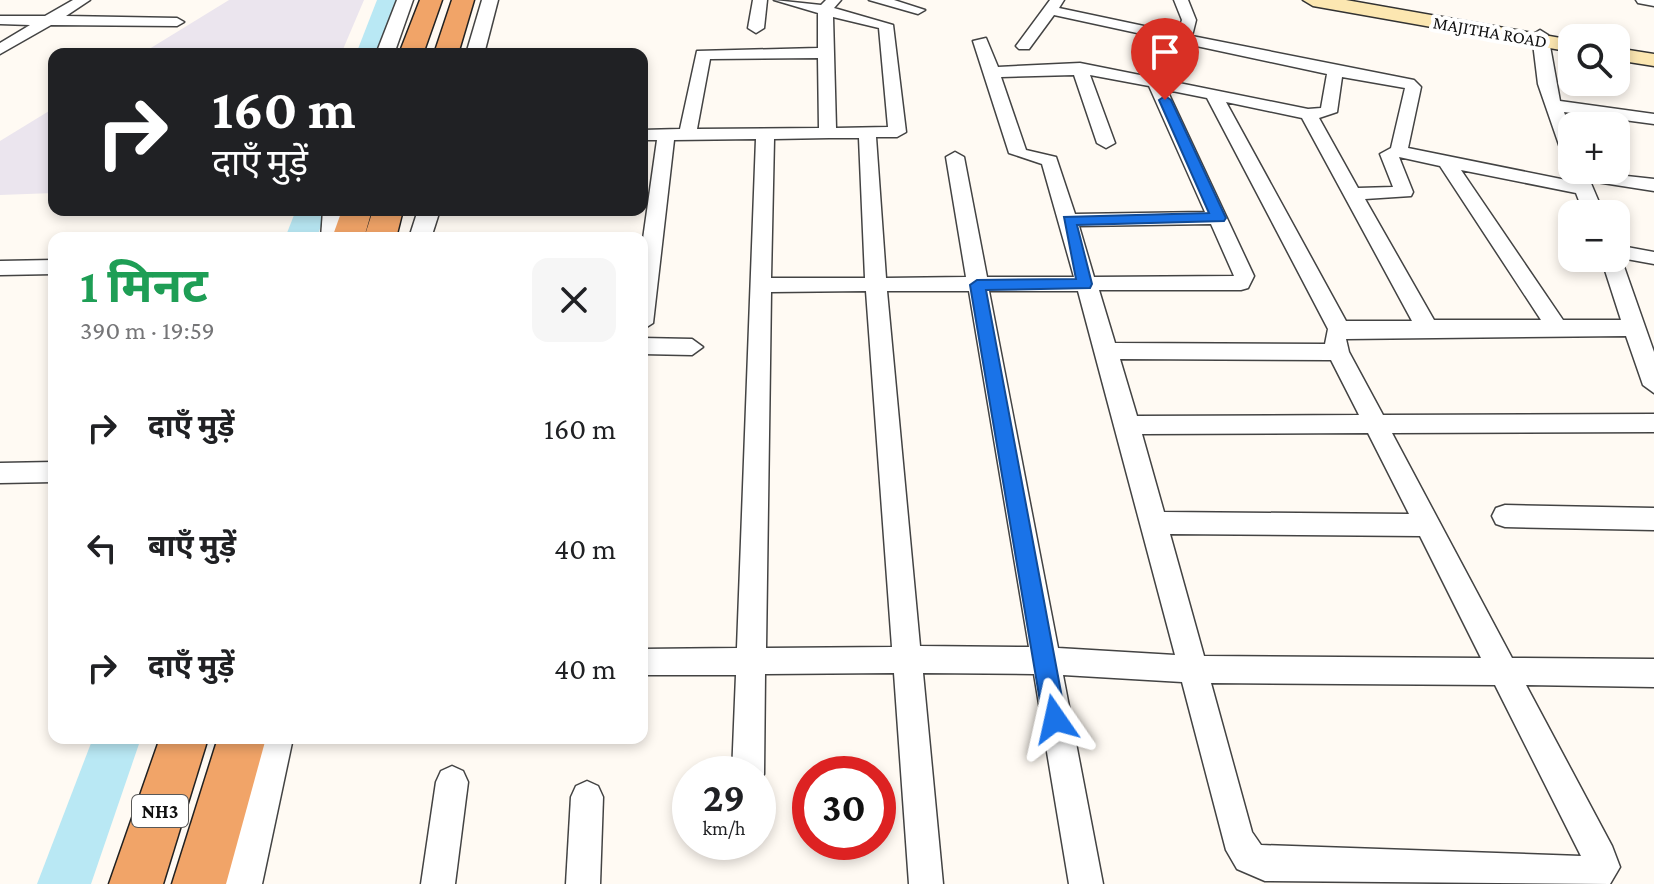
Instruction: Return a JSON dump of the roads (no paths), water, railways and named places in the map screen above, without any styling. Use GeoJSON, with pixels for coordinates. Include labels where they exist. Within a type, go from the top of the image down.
{"type":"FeatureCollection","features":[{"type":"Feature","properties":{"kind":"highway"},"geometry":{"type":"LineString","coordinates":[[413,48],[431,0]]}},
{"type":"Feature","properties":{"kind":"highway"},"geometry":{"type":"LineString","coordinates":[[448,48],[463,0]]}},
{"type":"Feature","properties":{"kind":"highway","name":"NH3"},"geometry":{"type":"LineString","coordinates":[[136,884],[182,744]]}},
{"type":"Feature","properties":{"kind":"highway","name":"NH3"},"geometry":{"type":"LineString","coordinates":[[199,884],[240,744]]}},
{"type":"Feature","properties":{"kind":"main road","name":"MAJITHA ROAD"},"geometry":{"type":"LineString","coordinates":[[1313,0],[1558,39]]}},
{"type":"Feature","properties":{"kind":"main road","name":"MAJITHA ROAD"},"geometry":{"type":"LineString","coordinates":[[1352,0],[1558,42]]}},
{"type":"Feature","properties":{"kind":"main road"},"geometry":{"type":"LineString","coordinates":[[1630,48],[1654,51]]}},
{"type":"Feature","properties":{"kind":"main road"},"geometry":{"type":"LineString","coordinates":[[1630,56],[1654,60]]}},
{"type":"Feature","properties":{"kind":"street"},"geometry":{"type":"LineString","coordinates":[[0,49],[83,0]]}},
{"type":"Feature","properties":{"kind":"street"},"geometry":{"type":"LineString","coordinates":[[387,48],[405,0]]}},
{"type":"Feature","properties":{"kind":"street"},"geometry":{"type":"LineString","coordinates":[[477,48],[490,0]]}},
{"type":"Feature","properties":{"kind":"street"},"geometry":{"type":"LineString","coordinates":[[756,28],[760,0]]}},
{"type":"Feature","properties":{"kind":"street"},"geometry":{"type":"LineString","coordinates":[[648,135],[899,130],[889,29],[879,21],[829,5],[781,0]]}},
{"type":"Feature","properties":{"kind":"street"},"geometry":{"type":"LineString","coordinates":[[876,0],[918,10]]}},
{"type":"Feature","properties":{"kind":"street"},"geometry":{"type":"LineString","coordinates":[[1155,81],[1183,39],[1189,16],[1181,0]]}},
{"type":"Feature","properties":{"kind":"street"},"geometry":{"type":"LineString","coordinates":[[1643,0],[1654,2]]}},
{"type":"Feature","properties":{"kind":"street"},"geometry":{"type":"LineString","coordinates":[[828,133],[829,5]]}},
{"type":"Feature","properties":{"kind":"street"},"geometry":{"type":"LineString","coordinates":[[1024,46],[1053,5],[1183,39],[1412,85],[1399,151]]}},
{"type":"Feature","properties":{"kind":"street"},"geometry":{"type":"LineString","coordinates":[[0,20],[177,22]]}},
{"type":"Feature","properties":{"kind":"street"},"geometry":{"type":"LineString","coordinates":[[1540,38],[1558,119]]}},
{"type":"Feature","properties":{"kind":"street"},"geometry":{"type":"LineString","coordinates":[[981,41],[1016,151],[1024,156],[1050,161],[1128,425],[1238,838],[1249,857],[1265,864],[1597,873],[1603,867],[1600,858],[1508,674],[1426,525],[1338,340],[1212,92]]}},
{"type":"Feature","properties":{"kind":"street"},"geometry":{"type":"LineString","coordinates":[[687,135],[703,54],[827,53]]}},
{"type":"Feature","properties":{"kind":"street"},"geometry":{"type":"LineString","coordinates":[[993,72],[1080,68],[1212,92],[1308,114],[1329,112],[1335,71]]}},
{"type":"Feature","properties":{"kind":"street"},"geometry":{"type":"LineString","coordinates":[[1080,68],[1088,100],[1106,143]]}},
{"type":"Feature","properties":{"kind":"street"},"geometry":{"type":"LineString","coordinates":[[762,285],[1241,283],[1244,276],[1155,81]]}},
{"type":"Feature","properties":{"kind":"street"},"geometry":{"type":"LineString","coordinates":[[1553,105],[1654,119]]}},
{"type":"Feature","properties":{"kind":"street"},"geometry":{"type":"LineString","coordinates":[[1308,114],[1427,328]]}},
{"type":"Feature","properties":{"kind":"street"},"geometry":{"type":"LineString","coordinates":[[748,756],[765,132]]}},
{"type":"Feature","properties":{"kind":"street"},"geometry":{"type":"LineString","coordinates":[[867,133],[876,284],[926,884]]}},
{"type":"Feature","properties":{"kind":"street"},"geometry":{"type":"LineString","coordinates":[[648,276],[666,135]]}},
{"type":"Feature","properties":{"kind":"street"},"geometry":{"type":"LineString","coordinates":[[1352,194],[1404,192],[1389,154],[1399,151],[1446,162],[1558,172]]}},
{"type":"Feature","properties":{"kind":"street"},"geometry":{"type":"LineString","coordinates":[[955,157],[1086,884]]}},
{"type":"Feature","properties":{"kind":"street"},"geometry":{"type":"LineString","coordinates":[[1446,162],[1556,326]]}},
{"type":"Feature","properties":{"kind":"street"},"geometry":{"type":"LineString","coordinates":[[1630,182],[1654,185]]}},
{"type":"Feature","properties":{"kind":"street"},"geometry":{"type":"LineString","coordinates":[[1069,220],[1219,218]]}},
{"type":"Feature","properties":{"kind":"street"},"geometry":{"type":"LineString","coordinates":[[1630,254],[1654,258]]}},
{"type":"Feature","properties":{"kind":"street"},"geometry":{"type":"LineString","coordinates":[[0,268],[48,267]]}},
{"type":"Feature","properties":{"kind":"street"},"geometry":{"type":"LineString","coordinates":[[1615,272],[1654,385]]}},
{"type":"Feature","properties":{"kind":"street"},"geometry":{"type":"LineString","coordinates":[[1107,351],[1338,340],[1427,328],[1633,328]]}},
{"type":"Feature","properties":{"kind":"street"},"geometry":{"type":"LineString","coordinates":[[648,346],[692,347]]}},
{"type":"Feature","properties":{"kind":"street"},"geometry":{"type":"LineString","coordinates":[[1128,425],[1654,423]]}},
{"type":"Feature","properties":{"kind":"street"},"geometry":{"type":"LineString","coordinates":[[0,473],[48,472]]}},
{"type":"Feature","properties":{"kind":"street"},"geometry":{"type":"LineString","coordinates":[[1505,516],[1654,519]]}},
{"type":"Feature","properties":{"kind":"street"},"geometry":{"type":"LineString","coordinates":[[1153,523],[1426,525]]}},
{"type":"Feature","properties":{"kind":"street"},"geometry":{"type":"LineString","coordinates":[[648,662],[1009,659],[1191,669],[1653,674]]}},
{"type":"Feature","properties":{"kind":"street"},"geometry":{"type":"LineString","coordinates":[[242,884],[274,744]]}},
{"type":"Feature","properties":{"kind":"street"},"geometry":{"type":"LineString","coordinates":[[438,884],[452,782]]}},
{"type":"Feature","properties":{"kind":"street"},"geometry":{"type":"LineString","coordinates":[[583,884],[587,797]]}},
{"type":"Feature","properties":{"kind":"waterway"},"geometry":{"type":"LineString","coordinates":[[370,48],[388,0]]}},
{"type":"Feature","properties":{"kind":"waterway"},"geometry":{"type":"LineString","coordinates":[[303,232],[309,216]]}},
{"type":"Feature","properties":{"kind":"waterway"},"geometry":{"type":"LineString","coordinates":[[64,884],[115,744]]}}]}
